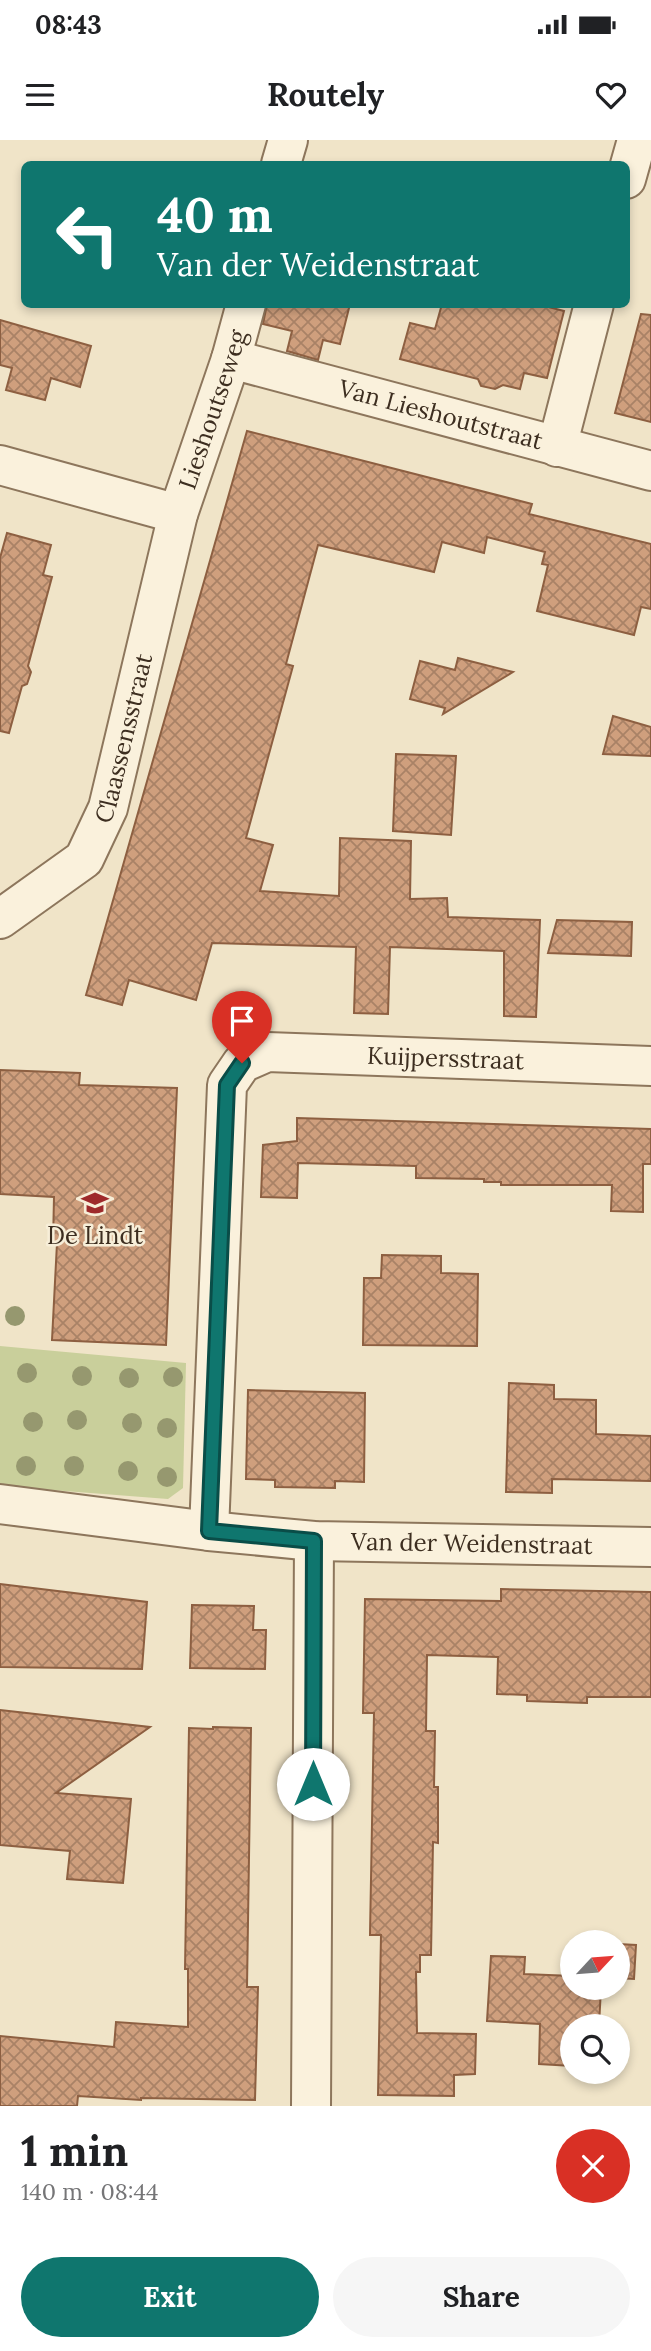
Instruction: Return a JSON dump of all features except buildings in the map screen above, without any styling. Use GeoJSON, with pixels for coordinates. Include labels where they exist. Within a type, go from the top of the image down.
{"type":"FeatureCollection","features":[{"type":"Feature","properties":{"kind":"street"},"geometry":{"type":"LineString","coordinates":[[282,161],[288,140]]}},
{"type":"Feature","properties":{"kind":"street"},"geometry":{"type":"LineString","coordinates":[[630,163],[636,140]]}},
{"type":"Feature","properties":{"kind":"street","name":"Lieshoutseweg"},"geometry":{"type":"LineString","coordinates":[[178,514],[231,359],[245,308]]}},
{"type":"Feature","properties":{"kind":"street"},"geometry":{"type":"LineString","coordinates":[[557,447],[593,308]]}},
{"type":"Feature","properties":{"kind":"street","name":"Van Lieshoutstraat"},"geometry":{"type":"LineString","coordinates":[[231,359],[651,471]]}},
{"type":"Feature","properties":{"kind":"street"},"geometry":{"type":"LineString","coordinates":[[0,465],[178,514]]}},
{"type":"Feature","properties":{"kind":"street","name":"Claassensstraat"},"geometry":{"type":"LineString","coordinates":[[0,919],[84,859],[108,808],[178,514]]}},
{"type":"Feature","properties":{"kind":"street","name":"Kuijpersstraat"},"geometry":{"type":"LineString","coordinates":[[209,1531],[227,1085],[242,1063],[267,1052],[651,1066]]}},
{"type":"Feature","properties":{"kind":"street","name":"Van der Weidenstraat"},"geometry":{"type":"LineString","coordinates":[[0,1504],[209,1531],[314,1541],[651,1547]]}},
{"type":"Feature","properties":{"kind":"street"},"geometry":{"type":"LineString","coordinates":[[311,2106],[314,1541]]}},
{"type":"Feature","properties":{"kind":"green space"},"geometry":{"type":"Polygon","coordinates":[[[0,1346],[186,1363],[183,1488],[168,1499],[0,1486],[0,1346]]]}},
{"type":"Feature","properties":{"kind":"place","name":"De Lindt"},"geometry":{"type":"Point","coordinates":[95,1203]}},
{"type":"Feature","properties":{"kind":"route"},"geometry":{"type":"LineString","coordinates":[[242,1063],[227,1085],[209,1531],[314,1541],[313,1784]]}}]}
